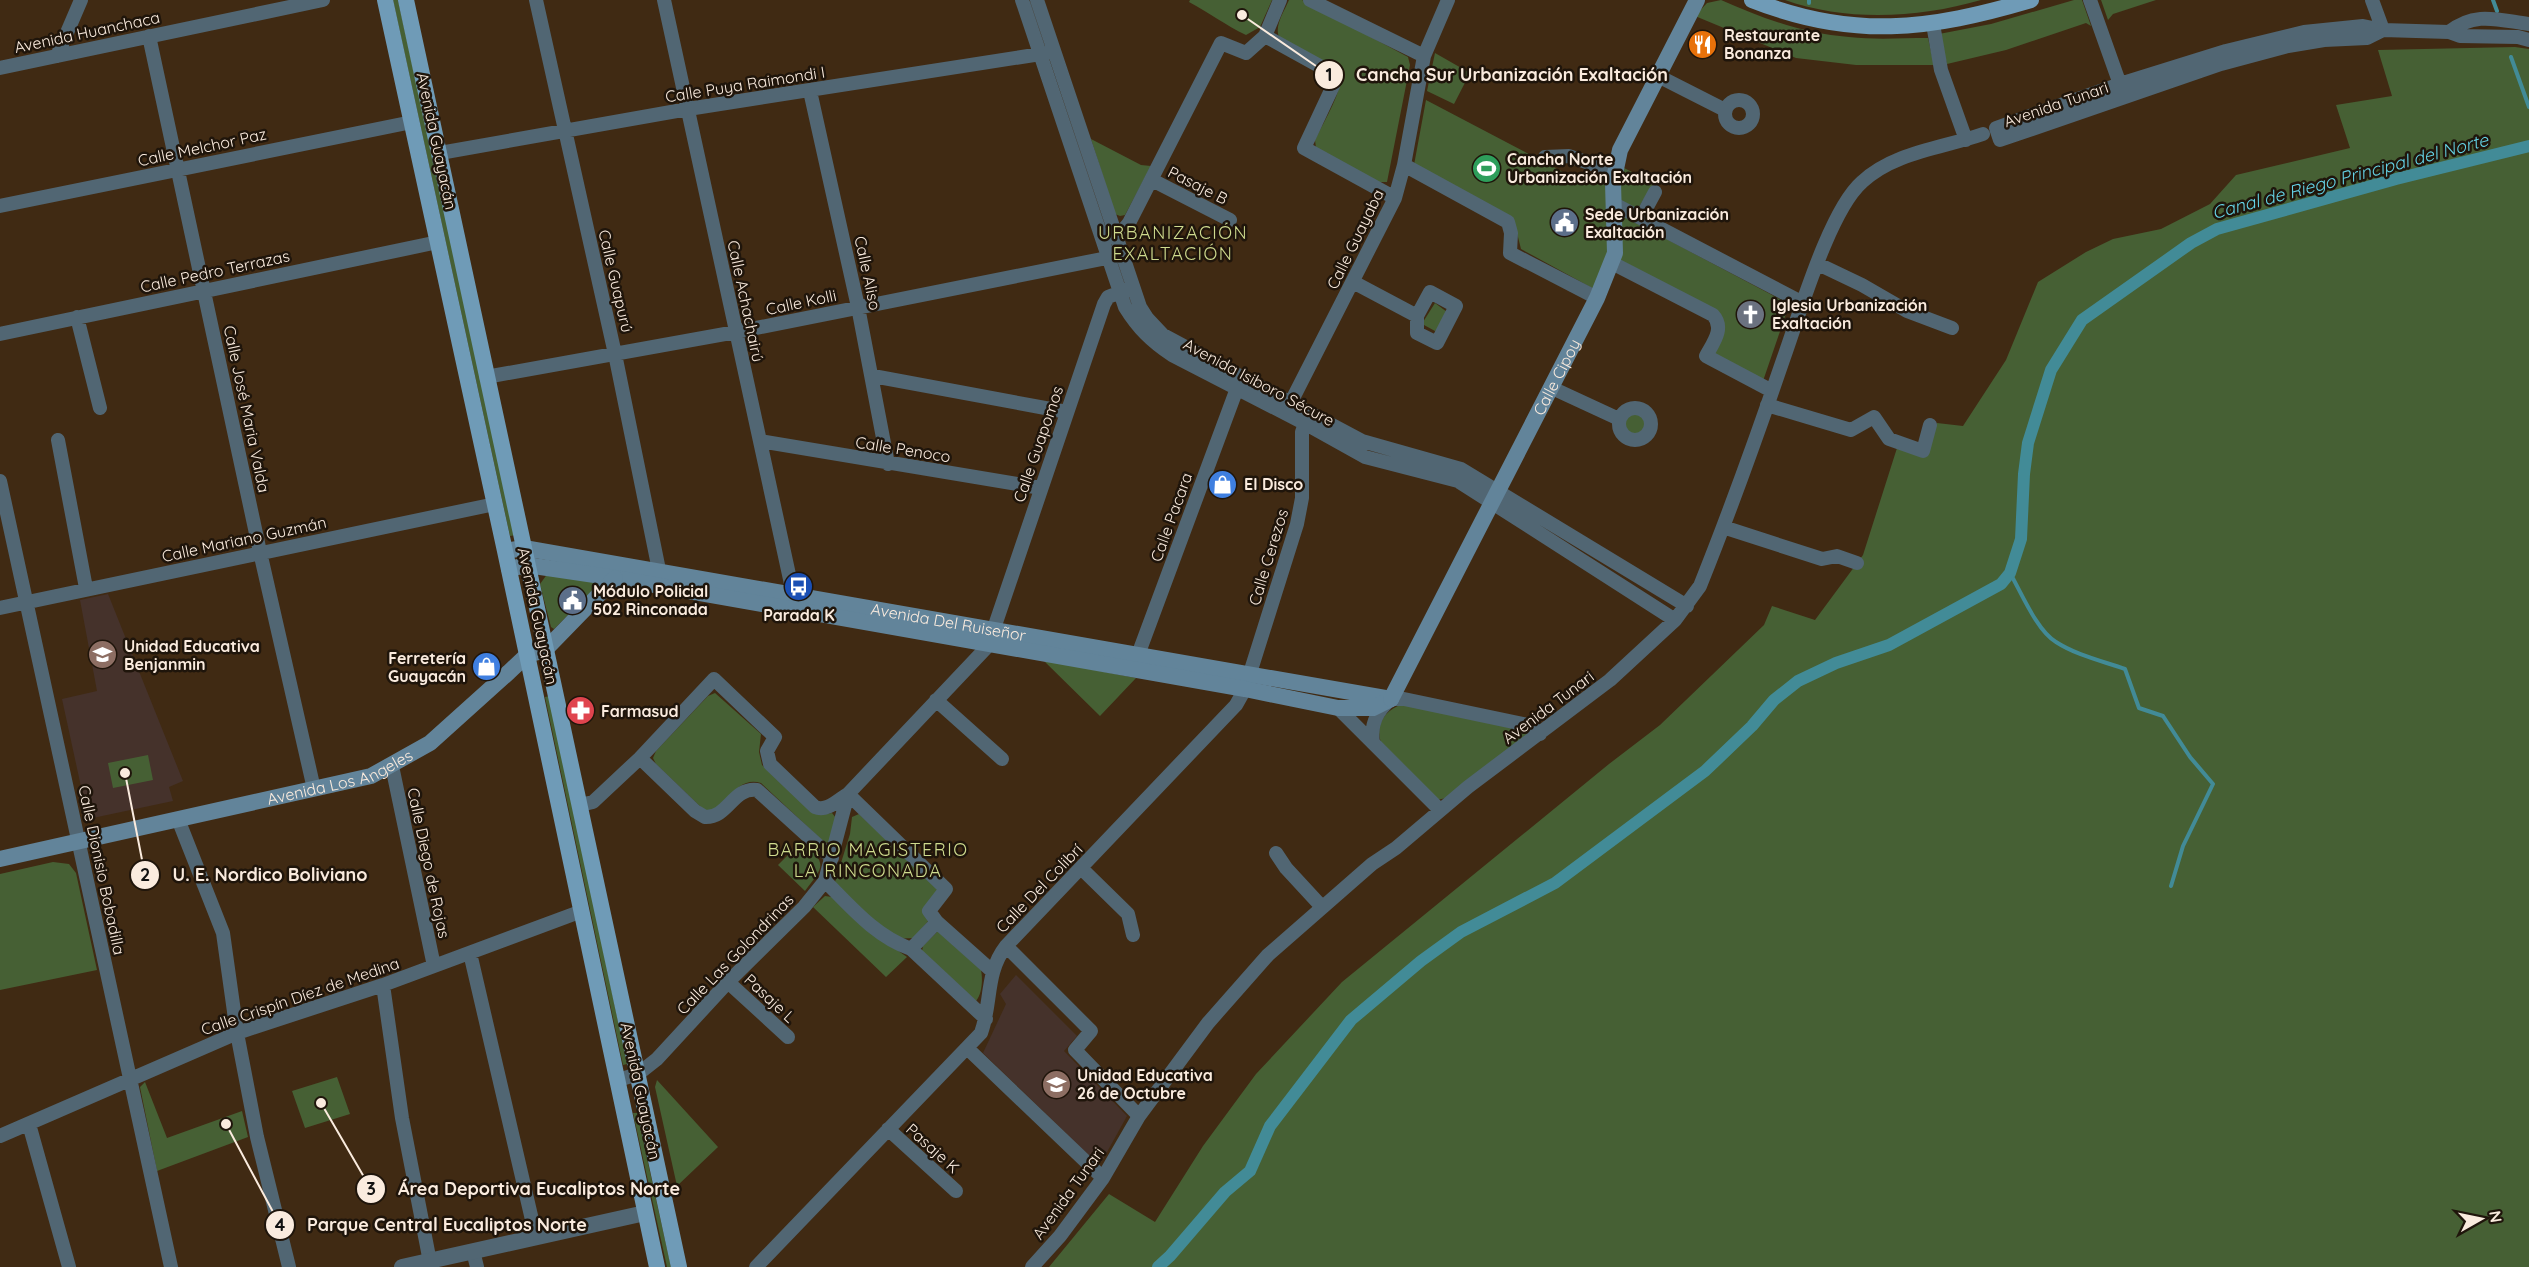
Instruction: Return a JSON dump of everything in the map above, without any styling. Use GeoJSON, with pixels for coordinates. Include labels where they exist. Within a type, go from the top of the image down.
{"type":"FeatureCollection","features":[{"type":"Feature","properties":{"kind":"main road","name":"Avenida Guayacán"},"geometry":{"type":"LineString","coordinates":[[385,0],[509,569],[657,1267]]}},
{"type":"Feature","properties":{"kind":"main road","name":"Avenida Guayacán"},"geometry":{"type":"LineString","coordinates":[[406,0],[679,1267]]}},
{"type":"Feature","properties":{"kind":"main road","name":"Calle Cipoy"},"geometry":{"type":"LineString","coordinates":[[1391,699],[1597,298],[1612,263],[1616,246],[1614,172],[1620,150],[1660,77],[1697,0]]}},
{"type":"Feature","properties":{"kind":"main road"},"geometry":{"type":"LineString","coordinates":[[1752,0],[1802,17],[1836,24],[1868,27],[1933,24],[1984,14],[2031,0]]}},
{"type":"Feature","properties":{"kind":"main road","name":"Avenida Del Ruiseñor"},"geometry":{"type":"LineString","coordinates":[[505,551],[524,548],[659,570],[988,646],[1136,662]]}},
{"type":"Feature","properties":{"kind":"main road","name":"Avenida Del Ruiseñor"},"geometry":{"type":"LineString","coordinates":[[509,569],[527,565],[993,629],[1136,662],[1246,681],[1391,699]]}},
{"type":"Feature","properties":{"kind":"main road"},"geometry":{"type":"LineString","coordinates":[[545,650],[615,578]]}},
{"type":"Feature","properties":{"kind":"main road","name":"Avenida Los Angeles"},"geometry":{"type":"LineString","coordinates":[[0,858],[371,776],[430,743],[527,655],[545,650]]}},
{"type":"Feature","properties":{"kind":"main road","name":"Avenida Del Ruiseñor"},"geometry":{"type":"LineString","coordinates":[[1246,681],[1338,708],[1373,708],[1391,699]]}},
{"type":"Feature","properties":{"kind":"street"},"geometry":{"type":"LineString","coordinates":[[57,56],[81,0]]}},
{"type":"Feature","properties":{"kind":"street","name":"Avenida Huanchaca"},"geometry":{"type":"LineString","coordinates":[[0,68],[323,0]]}},
{"type":"Feature","properties":{"kind":"street","name":"Calle Guapurú"},"geometry":{"type":"LineString","coordinates":[[536,0],[615,354],[659,570]]}},
{"type":"Feature","properties":{"kind":"street","name":"Calle Achachairú"},"geometry":{"type":"LineString","coordinates":[[664,0],[760,441],[792,601]]}},
{"type":"Feature","properties":{"kind":"street","name":"Avenida Isiboro Sécure"},"geometry":{"type":"LineString","coordinates":[[1022,0],[1110,238]]}},
{"type":"Feature","properties":{"kind":"street","name":"Avenida Isiboro Sécure"},"geometry":{"type":"LineString","coordinates":[[1037,0],[1055,51],[1127,290],[1147,318],[1163,335],[1242,375],[1365,457],[1458,482],[1496,497],[1687,606]]}},
{"type":"Feature","properties":{"kind":"street"},"geometry":{"type":"LineString","coordinates":[[1110,238],[1129,223],[1221,43],[1246,53],[1265,36],[1280,0]]}},
{"type":"Feature","properties":{"kind":"street"},"geometry":{"type":"LineString","coordinates":[[1310,0],[1424,56]]}},
{"type":"Feature","properties":{"kind":"street","name":"Calle Guayaba"},"geometry":{"type":"LineString","coordinates":[[1288,407],[1395,198],[1404,165],[1424,56],[1428,42],[1448,0]]}},
{"type":"Feature","properties":{"kind":"street"},"geometry":{"type":"LineString","coordinates":[[2090,0],[2125,98]]}},
{"type":"Feature","properties":{"kind":"street"},"geometry":{"type":"LineString","coordinates":[[2372,0],[2383,30]]}},
{"type":"Feature","properties":{"kind":"street","name":"Avenida Tunari"},"geometry":{"type":"LineString","coordinates":[[2449,32],[2463,21],[2489,19],[2529,24]]}},
{"type":"Feature","properties":{"kind":"street"},"geometry":{"type":"LineString","coordinates":[[1933,24],[1941,70],[1966,140]]}},
{"type":"Feature","properties":{"kind":"street","name":"Avenida Tunari"},"geometry":{"type":"LineString","coordinates":[[2383,30],[2367,38],[2324,40],[2288,46],[2221,64],[2000,140],[1996,128],[2120,84],[2226,51],[2304,32],[2363,26],[2383,30],[2449,32],[2460,36],[2518,37],[2529,40]]}},
{"type":"Feature","properties":{"kind":"street","name":"Calle José Maria Valda"},"geometry":{"type":"LineString","coordinates":[[149,36],[260,552],[314,789]]}},
{"type":"Feature","properties":{"kind":"street"},"geometry":{"type":"LineString","coordinates":[[1265,36],[1334,74],[1334,86],[1304,148],[1395,198]]}},
{"type":"Feature","properties":{"kind":"street","name":"Calle Puya Raimondi I"},"geometry":{"type":"LineString","coordinates":[[440,153],[688,109],[1055,51]]}},
{"type":"Feature","properties":{"kind":"street"},"geometry":{"type":"LineString","coordinates":[[1660,77],[1725,110]]}},
{"type":"Feature","properties":{"kind":"street","name":"Calle Aliso"},"geometry":{"type":"LineString","coordinates":[[810,91],[873,376],[888,464]]}},
{"type":"Feature","properties":{"kind":"street","name":"Calle Melchor Paz"},"geometry":{"type":"LineString","coordinates":[[0,206],[412,122]]}},
{"type":"Feature","properties":{"kind":"street","name":"Avenida Tunari"},"geometry":{"type":"LineString","coordinates":[[1032,1267],[1060,1236],[1103,1178],[1139,1116],[1208,1023],[1268,955],[1372,864],[1414,834],[1468,787],[1610,680],[1687,606],[1700,586],[1803,303],[1832,229],[1846,202],[1860,183],[1896,160],[1983,134]]}},
{"type":"Feature","properties":{"kind":"street"},"geometry":{"type":"LineString","coordinates":[[1545,157],[1569,156],[1614,172]]}},
{"type":"Feature","properties":{"kind":"street"},"geometry":{"type":"LineString","coordinates":[[1404,165],[1508,222],[1511,232],[1510,253],[1597,298]]}},
{"type":"Feature","properties":{"kind":"street","name":"Pasaje B"},"geometry":{"type":"LineString","coordinates":[[1152,180],[1230,220]]}},
{"type":"Feature","properties":{"kind":"street"},"geometry":{"type":"LineString","coordinates":[[1641,218],[1655,192]]}},
{"type":"Feature","properties":{"kind":"street"},"geometry":{"type":"LineString","coordinates":[[1614,204],[1803,303]]}},
{"type":"Feature","properties":{"kind":"street","name":"Calle Pedro Terrazas"},"geometry":{"type":"LineString","coordinates":[[0,334],[438,242]]}},
{"type":"Feature","properties":{"kind":"street","name":"Calle Kolli"},"geometry":{"type":"LineString","coordinates":[[486,377],[736,332],[1116,256]]}},
{"type":"Feature","properties":{"kind":"street"},"geometry":{"type":"LineString","coordinates":[[1612,263],[1713,315],[1719,324],[1719,331],[1706,356],[1772,391]]}},
{"type":"Feature","properties":{"kind":"street"},"geometry":{"type":"LineString","coordinates":[[1818,264],[1862,285],[1907,311],[1952,328]]}},
{"type":"Feature","properties":{"kind":"street"},"geometry":{"type":"LineString","coordinates":[[1353,282],[1417,316]]}},
{"type":"Feature","properties":{"kind":"street","name":"Avenida Isiboro Sécure"},"geometry":{"type":"LineString","coordinates":[[1127,290],[1125,307],[1137,327],[1151,341],[1236,389],[1288,407]]}},
{"type":"Feature","properties":{"kind":"street","name":"Calle Guapomos"},"geometry":{"type":"LineString","coordinates":[[993,629],[1104,303],[1108,297],[1127,290]]}},
{"type":"Feature","properties":{"kind":"street"},"geometry":{"type":"LineString","coordinates":[[77,317],[100,408]]}},
{"type":"Feature","properties":{"kind":"street","name":"Calle Pacara"},"geometry":{"type":"LineString","coordinates":[[1136,662],[1242,375]]}},
{"type":"Feature","properties":{"kind":"street"},"geometry":{"type":"LineString","coordinates":[[873,376],[1067,412]]}},
{"type":"Feature","properties":{"kind":"street"},"geometry":{"type":"LineString","coordinates":[[1552,388],[1619,419]]}},
{"type":"Feature","properties":{"kind":"street"},"geometry":{"type":"LineString","coordinates":[[1767,405],[1851,430],[1874,417],[1888,439],[1923,450],[1930,425]]}},
{"type":"Feature","properties":{"kind":"street","name":"Calle Cerezos"},"geometry":{"type":"LineString","coordinates":[[1246,681],[1298,524],[1302,498],[1302,432],[1307,417]]}},
{"type":"Feature","properties":{"kind":"street"},"geometry":{"type":"LineString","coordinates":[[58,440],[86,588]]}},
{"type":"Feature","properties":{"kind":"street","name":"Calle Penoco"},"geometry":{"type":"LineString","coordinates":[[760,441],[1041,488]]}},
{"type":"Feature","properties":{"kind":"street","name":"Calle Dionisio Bobadilla"},"geometry":{"type":"LineString","coordinates":[[0,481],[171,1267]]}},
{"type":"Feature","properties":{"kind":"street","name":"Avenida Isiboro Sécure"},"geometry":{"type":"LineString","coordinates":[[1496,497],[1675,620]]}},
{"type":"Feature","properties":{"kind":"street","name":"Calle Mariano Guzmán"},"geometry":{"type":"LineString","coordinates":[[0,608],[86,588],[495,504]]}},
{"type":"Feature","properties":{"kind":"street"},"geometry":{"type":"LineString","coordinates":[[1723,527],[1822,559],[1837,556],[1857,563]]}},
{"type":"Feature","properties":{"kind":"street","name":"Calle Las Golondrinas"},"geometry":{"type":"LineString","coordinates":[[618,1080],[638,1074],[657,1059],[804,907],[825,881],[848,794],[988,646],[993,629]]}},
{"type":"Feature","properties":{"kind":"street"},"geometry":{"type":"LineString","coordinates":[[580,806],[593,802],[640,758],[714,679],[775,737],[767,751],[770,764],[815,807],[820,809],[828,807],[848,794],[946,890],[929,911],[937,922],[992,971]]}},
{"type":"Feature","properties":{"kind":"street","name":"Calle Del Colibrí"},"geometry":{"type":"LineString","coordinates":[[756,1267],[981,1033],[986,1019],[992,971],[1006,946],[1236,705],[1246,681]]}},
{"type":"Feature","properties":{"kind":"street","name":"Avenida Del Ruiseñor"},"geometry":{"type":"LineString","coordinates":[[1391,699],[1528,725],[1540,734]]}},
{"type":"Feature","properties":{"kind":"street","name":"Calle Cipoy"},"geometry":{"type":"LineString","coordinates":[[1373,742],[1374,721],[1382,707],[1391,699]]}},
{"type":"Feature","properties":{"kind":"street"},"geometry":{"type":"LineString","coordinates":[[936,700],[1002,759]]}},
{"type":"Feature","properties":{"kind":"street"},"geometry":{"type":"LineString","coordinates":[[1338,708],[1440,810]]}},
{"type":"Feature","properties":{"kind":"street"},"geometry":{"type":"LineString","coordinates":[[640,758],[694,811],[705,817],[720,814],[745,791],[757,790],[832,858]]}},
{"type":"Feature","properties":{"kind":"street","name":"Calle Diego de Rojas"},"geometry":{"type":"LineString","coordinates":[[392,766],[434,966]]}},
{"type":"Feature","properties":{"kind":"street"},"geometry":{"type":"LineString","coordinates":[[178,819],[223,933],[237,1033],[257,1137],[288,1267]]}},
{"type":"Feature","properties":{"kind":"street"},"geometry":{"type":"LineString","coordinates":[[1276,853],[1286,868],[1322,906]]}},
{"type":"Feature","properties":{"kind":"street"},"geometry":{"type":"LineString","coordinates":[[1081,868],[1128,914],[1133,935]]}},
{"type":"Feature","properties":{"kind":"street"},"geometry":{"type":"LineString","coordinates":[[825,881],[872,928],[911,949],[986,1019]]}},
{"type":"Feature","properties":{"kind":"street","name":"Calle Crispín Díez de Medina"},"geometry":{"type":"LineString","coordinates":[[0,1136],[237,1033],[382,985],[582,911]]}},
{"type":"Feature","properties":{"kind":"street"},"geometry":{"type":"LineString","coordinates":[[911,949],[937,922]]}},
{"type":"Feature","properties":{"kind":"street"},"geometry":{"type":"LineString","coordinates":[[1006,946],[1091,1031],[1075,1050],[1139,1116]]}},
{"type":"Feature","properties":{"kind":"street"},"geometry":{"type":"LineString","coordinates":[[470,953],[536,1237]]}},
{"type":"Feature","properties":{"kind":"street","name":"Pasaje L"},"geometry":{"type":"LineString","coordinates":[[729,982],[788,1037]]}},
{"type":"Feature","properties":{"kind":"street"},"geometry":{"type":"LineString","coordinates":[[382,985],[402,1118],[430,1264]]}},
{"type":"Feature","properties":{"kind":"street"},"geometry":{"type":"LineString","coordinates":[[968,1048],[1103,1178]]}},
{"type":"Feature","properties":{"kind":"street"},"geometry":{"type":"LineString","coordinates":[[28,1124],[69,1267]]}},
{"type":"Feature","properties":{"kind":"street","name":"Pasaje K"},"geometry":{"type":"LineString","coordinates":[[888,1129],[956,1191]]}},
{"type":"Feature","properties":{"kind":"street"},"geometry":{"type":"LineString","coordinates":[[402,1267],[475,1259],[536,1237],[645,1213]]}},
{"type":"Feature","properties":{"kind":"shaded area"},"geometry":{"type":"Polygon","coordinates":[[[108,594],[183,781],[169,787],[173,801],[88,819],[62,699],[97,691],[80,600],[108,594]]]}},
{"type":"Feature","properties":{"kind":"shaded area","name":"Unidad Educativa 26 de Octubre"},"geometry":{"type":"Polygon","coordinates":[[[1016,975],[1077,1036],[1064,1051],[1127,1116],[1102,1161],[1097,1163],[983,1053],[1006,1004],[1000,994],[1016,975]]]}},
{"type":"Feature","properties":{"kind":"green space"},"geometry":{"type":"Polygon","coordinates":[[[393,0],[398,0],[516,535],[510,536],[393,0]]]}},
{"type":"Feature","properties":{"kind":"green space"},"geometry":{"type":"Polygon","coordinates":[[[1190,0],[1272,0],[1260,27],[1246,35],[1189,2],[1190,0]]]}},
{"type":"Feature","properties":{"kind":"green space"},"geometry":{"type":"Polygon","coordinates":[[[1289,0],[1302,0],[1408,57],[1410,65],[1387,182],[1378,182],[1316,148],[1315,140],[1340,86],[1340,71],[1280,39],[1278,25],[1289,0]]]}},
{"type":"Feature","properties":{"kind":"green space"},"geometry":{"type":"Polygon","coordinates":[[[1721,0],[1768,19],[1800,29],[1832,35],[1869,38],[1928,38],[1934,65],[1856,65],[1796,58],[1695,16],[1707,3],[1721,0]]]}},
{"type":"Feature","properties":{"kind":"green space"},"geometry":{"type":"Polygon","coordinates":[[[1785,0],[1981,0],[1933,11],[1883,15],[1833,12],[1785,0]]]}},
{"type":"Feature","properties":{"kind":"green space"},"geometry":{"type":"Polygon","coordinates":[[[2074,0],[2082,0],[2091,26],[2086,23],[2006,50],[1947,64],[1939,34],[1991,24],[2074,0]]]}},
{"type":"Feature","properties":{"kind":"green space"},"geometry":{"type":"Polygon","coordinates":[[[2101,0],[2156,0],[2113,14],[2108,20],[2101,0]]]}},
{"type":"Feature","properties":{"kind":"green space"},"geometry":{"type":"Polygon","coordinates":[[[2515,47],[2529,49],[2529,1267],[1049,1267],[1109,1194],[1155,1222],[1203,1146],[1256,1074],[1342,982],[1660,725],[1764,625],[1772,606],[1815,620],[1863,555],[1897,448],[1925,457],[1937,423],[1963,426],[2006,360],[2038,282],[2086,252],[2113,239],[2161,229],[2210,204],[2236,175],[2350,148],[2336,105],[2392,96],[2378,50],[2515,47]]]}},
{"type":"Feature","properties":{"kind":"green space"},"geometry":{"type":"Polygon","coordinates":[[[1435,53],[1470,73],[1454,104],[1427,91],[1435,53]]]}},
{"type":"Feature","properties":{"kind":"green space"},"geometry":{"type":"Polygon","coordinates":[[[1426,100],[1563,172],[1606,183],[1608,247],[1605,263],[1594,289],[1521,249],[1514,221],[1414,165],[1426,100]]]}},
{"type":"Feature","properties":{"kind":"green space"},"geometry":{"type":"Polygon","coordinates":[[[1091,139],[1141,165],[1151,166],[1125,215],[1115,214],[1091,139]]]}},
{"type":"Feature","properties":{"kind":"green space"},"geometry":{"type":"Polygon","coordinates":[[[1620,166],[1654,183],[1637,210],[1621,202],[1620,166]]]}},
{"type":"Feature","properties":{"kind":"green space"},"geometry":{"type":"Polygon","coordinates":[[[1621,217],[1625,217],[1787,303],[1788,308],[1763,381],[1713,354],[1723,328],[1618,259],[1621,217]]]}},
{"type":"Feature","properties":{"kind":"green space"},"geometry":{"type":"Polygon","coordinates":[[[1435,303],[1447,312],[1435,331],[1423,322],[1435,303]]]}},
{"type":"Feature","properties":{"kind":"green space"},"geometry":{"type":"Polygon","coordinates":[[[1635,413],[1643,416],[1646,424],[1643,432],[1635,435],[1627,432],[1624,424],[1627,416],[1635,413]]]}},
{"type":"Feature","properties":{"kind":"green space"},"geometry":{"type":"Polygon","coordinates":[[[548,573],[600,583],[554,629],[551,627],[540,584],[548,573]]]}},
{"type":"Feature","properties":{"kind":"green space"},"geometry":{"type":"Polygon","coordinates":[[[1043,660],[1136,678],[1100,716],[1043,660]]]}},
{"type":"Feature","properties":{"kind":"green space"},"geometry":{"type":"Polygon","coordinates":[[[715,693],[761,734],[759,752],[762,765],[816,813],[821,815],[832,813],[836,818],[832,841],[825,843],[761,783],[745,784],[714,810],[706,812],[656,764],[653,758],[656,751],[708,696],[715,693]]]}},
{"type":"Feature","properties":{"kind":"green space"},"geometry":{"type":"Polygon","coordinates":[[[550,696],[627,1064],[623,1065],[545,697],[550,696]]]}},
{"type":"Feature","properties":{"kind":"green space"},"geometry":{"type":"Polygon","coordinates":[[[1403,704],[1527,730],[1527,737],[1446,798],[1437,800],[1382,745],[1379,731],[1382,720],[1391,710],[1403,704]]]}},
{"type":"Feature","properties":{"kind":"green space"},"geometry":{"type":"Polygon","coordinates":[[[148,755],[153,780],[113,788],[108,763],[148,755]]]}},
{"type":"Feature","properties":{"kind":"green space"},"geometry":{"type":"Polygon","coordinates":[[[859,814],[938,889],[929,920],[914,938],[900,938],[892,935],[855,905],[835,882],[850,834],[852,817],[859,814]]]}},
{"type":"Feature","properties":{"kind":"green space"},"geometry":{"type":"Polygon","coordinates":[[[802,841],[816,855],[820,865],[805,891],[778,865],[802,841]]]}},
{"type":"Feature","properties":{"kind":"green space"},"geometry":{"type":"Polygon","coordinates":[[[53,862],[69,864],[76,873],[97,970],[0,990],[0,874],[53,862]]]}},
{"type":"Feature","properties":{"kind":"green space"},"geometry":{"type":"Polygon","coordinates":[[[825,896],[832,897],[868,930],[907,957],[886,977],[813,907],[825,896]]]}},
{"type":"Feature","properties":{"kind":"green space"},"geometry":{"type":"Polygon","coordinates":[[[938,931],[981,970],[982,986],[976,1001],[922,951],[923,946],[938,931]]]}},
{"type":"Feature","properties":{"kind":"green space"},"geometry":{"type":"Polygon","coordinates":[[[337,1077],[350,1114],[305,1128],[292,1091],[337,1077]]]}},
{"type":"Feature","properties":{"kind":"green space"},"geometry":{"type":"Polygon","coordinates":[[[657,1080],[718,1147],[677,1186],[655,1087],[657,1080]]]}},
{"type":"Feature","properties":{"kind":"green space"},"geometry":{"type":"Polygon","coordinates":[[[145,1082],[167,1138],[242,1111],[248,1137],[157,1171],[140,1087],[145,1082]]]}},
{"type":"Feature","properties":{"kind":"green space"},"geometry":{"type":"Polygon","coordinates":[[[633,1113],[637,1113],[671,1267],[667,1267],[633,1113]]]}},
{"type":"Feature","properties":{"kind":"waterway"},"geometry":{"type":"LineString","coordinates":[[2493,0],[2497,11]]}},
{"type":"Feature","properties":{"kind":"waterway"},"geometry":{"type":"LineString","coordinates":[[2511,57],[2529,107]]}},
{"type":"Feature","properties":{"kind":"waterway","name":"Canal de Riego Principal del Norte"},"geometry":{"type":"LineString","coordinates":[[1158,1267],[1225,1192],[1250,1171],[1270,1126],[1351,1020],[1421,961],[1461,932],[1555,883],[1705,771],[1752,726],[1774,700],[1798,681],[1836,663],[1889,645],[2001,584],[2010,573],[2021,539],[2028,443],[2051,370],[2082,320],[2191,243],[2217,229],[2396,179],[2529,146]]}},
{"type":"Feature","properties":{"kind":"waterway"},"geometry":{"type":"LineString","coordinates":[[2010,573],[2036,620],[2049,637],[2072,651],[2125,669],[2139,708],[2163,716],[2190,757],[2213,784],[2183,846],[2171,886]]}},
{"type":"Feature","properties":{"kind":"place","name":"Cancha Sur Urbanización Exaltación"},"geometry":{"type":"Point","coordinates":[1242,15]}},
{"type":"Feature","properties":{"kind":"place","name":"Restaurante Bonanza"},"geometry":{"type":"Point","coordinates":[1703,44]}},
{"type":"Feature","properties":{"kind":"place","name":"Cancha Norte Urbanización Exaltación"},"geometry":{"type":"Point","coordinates":[1486,168]}},
{"type":"Feature","properties":{"kind":"place","name":"Sede Urbanización Exaltación"},"geometry":{"type":"Point","coordinates":[1564,223]}},
{"type":"Feature","properties":{"kind":"place","name":"Iglesia Urbanización Exaltación"},"geometry":{"type":"Point","coordinates":[1751,314]}},
{"type":"Feature","properties":{"kind":"place","name":"El Disco"},"geometry":{"type":"Point","coordinates":[1223,484]}},
{"type":"Feature","properties":{"kind":"place","name":"Parada K"},"geometry":{"type":"Point","coordinates":[799,587]}},
{"type":"Feature","properties":{"kind":"place","name":"Módulo Policial 502 Rinconada"},"geometry":{"type":"Point","coordinates":[572,600]}},
{"type":"Feature","properties":{"kind":"place","name":"Unidad Educativa Benjanmin"},"geometry":{"type":"Point","coordinates":[103,655]}},
{"type":"Feature","properties":{"kind":"place","name":"Ferretería Guayacán"},"geometry":{"type":"Point","coordinates":[487,667]}},
{"type":"Feature","properties":{"kind":"place","name":"Farmasud"},"geometry":{"type":"Point","coordinates":[580,711]}},
{"type":"Feature","properties":{"kind":"place","name":"U. E. Nordico Boliviano"},"geometry":{"type":"Point","coordinates":[125,773]}},
{"type":"Feature","properties":{"kind":"place","name":"Unidad Educativa 26 de Octubre"},"geometry":{"type":"Point","coordinates":[1056,1084]}},
{"type":"Feature","properties":{"kind":"place","name":"Área Deportiva Eucaliptos Norte"},"geometry":{"type":"Point","coordinates":[321,1103]}},
{"type":"Feature","properties":{"kind":"place","name":"Parque Central Eucaliptos Norte"},"geometry":{"type":"Point","coordinates":[226,1124]}},
{"type":"Feature","properties":{"kind":"district","name":"URBANIZACIÓN EXALTACIÓN"},"geometry":{"type":"Point","coordinates":[1173,242]}},
{"type":"Feature","properties":{"kind":"district","name":"BARRIO MAGISTERIO LA RINCONADA"},"geometry":{"type":"Point","coordinates":[868,859]}}]}
